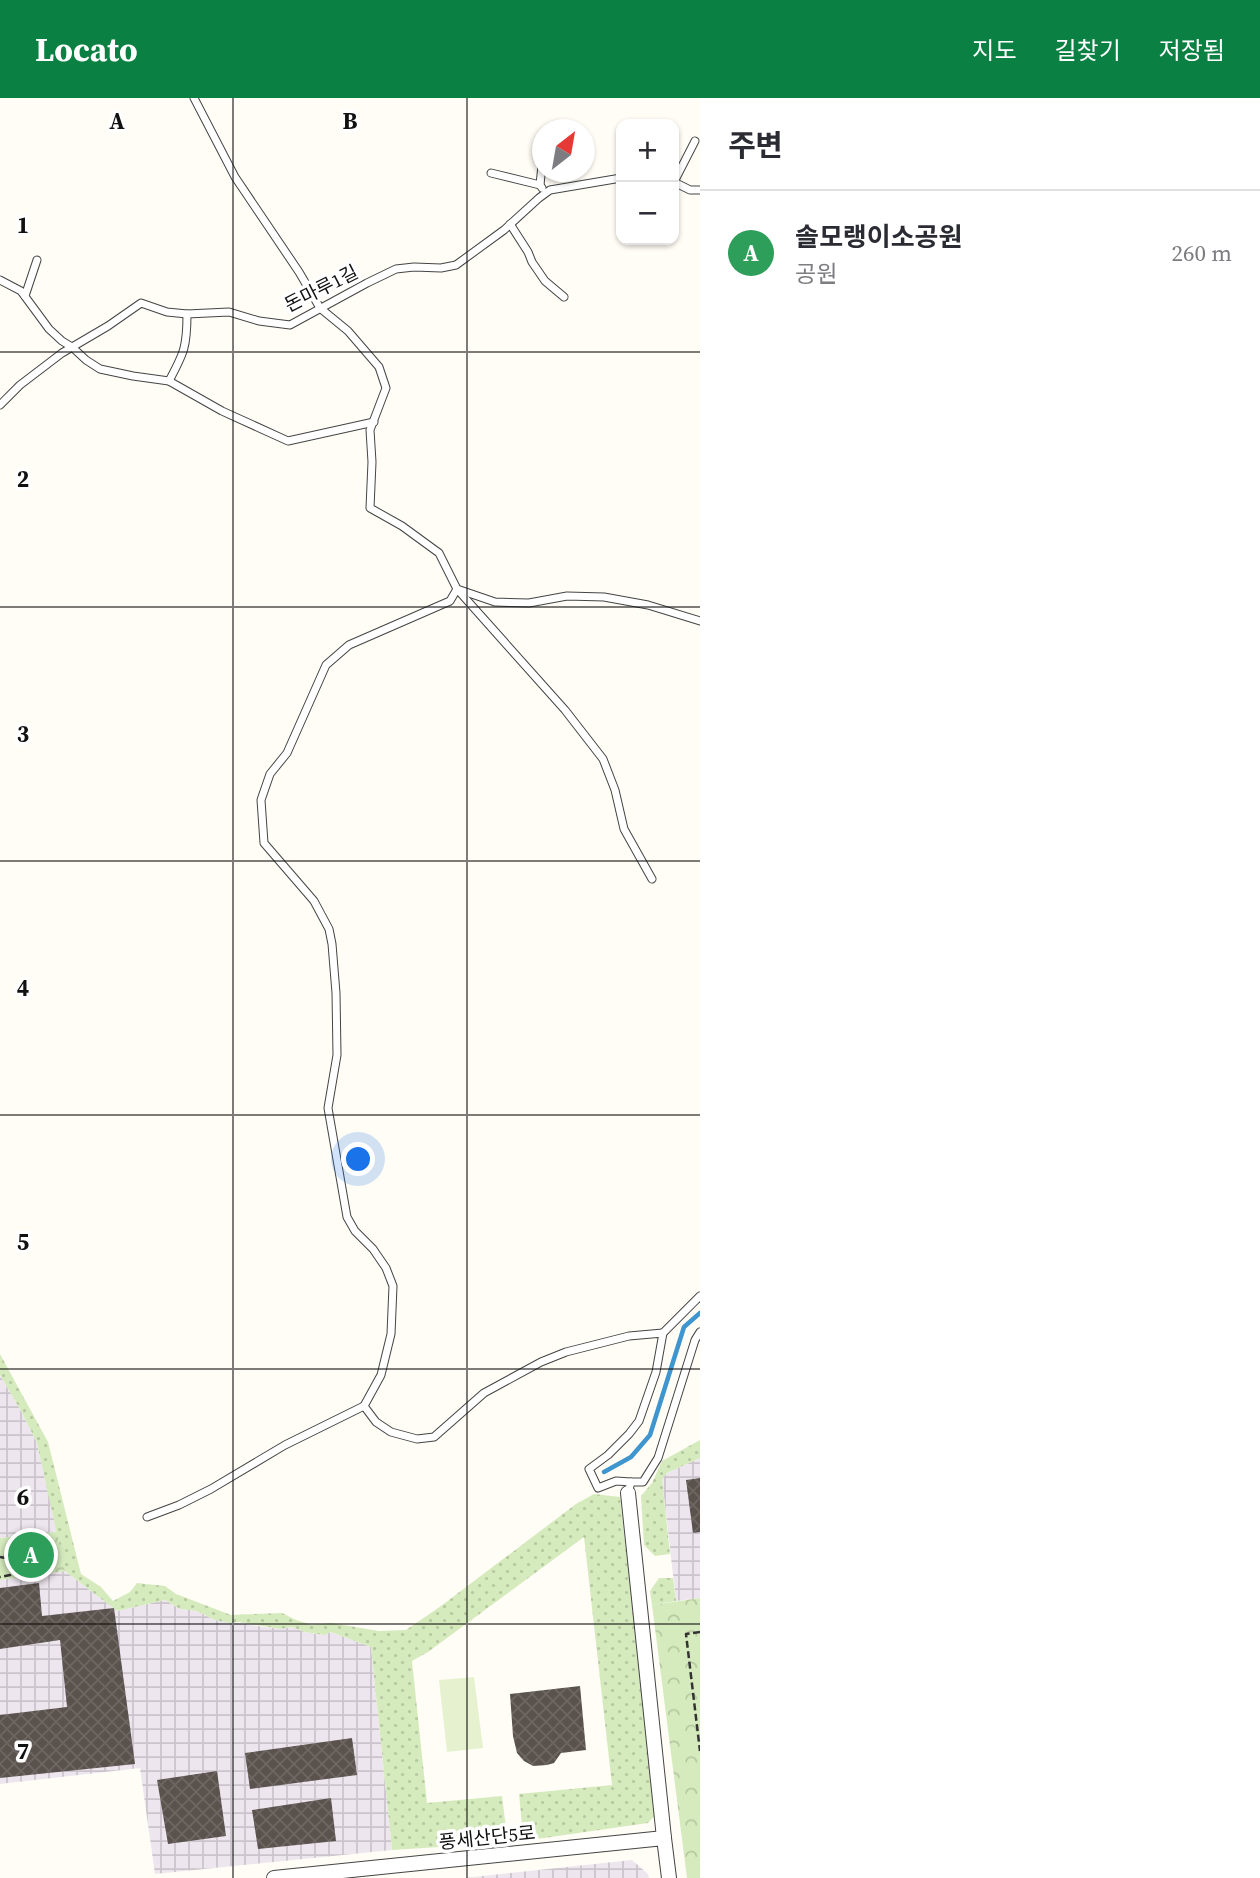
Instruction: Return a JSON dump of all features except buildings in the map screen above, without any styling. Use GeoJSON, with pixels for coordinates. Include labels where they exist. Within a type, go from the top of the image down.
{"type":"FeatureCollection","features":[{"type":"Feature","properties":{"kind":"street"},"geometry":{"type":"LineString","coordinates":[[630,1487],[669,1878]]}},
{"type":"Feature","properties":{"kind":"street","name":"풍세산단5로"},"geometry":{"type":"LineString","coordinates":[[274,1878],[664,1838]]}},
{"type":"Feature","properties":{"kind":"lane"},"geometry":{"type":"LineString","coordinates":[[194,98],[235,177],[320,308],[348,331],[379,368],[386,388],[370,430],[370,508],[402,526],[439,553],[457,589],[565,710],[603,759],[615,790],[624,829],[652,879]]}},
{"type":"Feature","properties":{"kind":"lane"},"geometry":{"type":"LineString","coordinates":[[679,172],[695,141]]}},
{"type":"Feature","properties":{"kind":"lane"},"geometry":{"type":"LineString","coordinates":[[491,173],[540,185]]}},
{"type":"Feature","properties":{"kind":"lane","name":"돈마루1길"},"geometry":{"type":"LineString","coordinates":[[0,405],[20,385],[72,347],[141,303],[167,312],[229,312],[259,321],[290,325],[397,269],[456,265],[550,190],[616,179]]}},
{"type":"Feature","properties":{"kind":"lane"},"geometry":{"type":"LineString","coordinates":[[540,182],[545,194]]}},
{"type":"Feature","properties":{"kind":"lane"},"geometry":{"type":"LineString","coordinates":[[679,184],[690,190],[700,190]]}},
{"type":"Feature","properties":{"kind":"lane"},"geometry":{"type":"LineString","coordinates":[[510,224],[545,281],[564,297]]}},
{"type":"Feature","properties":{"kind":"lane"},"geometry":{"type":"LineString","coordinates":[[24,296],[37,260]]}},
{"type":"Feature","properties":{"kind":"lane"},"geometry":{"type":"LineString","coordinates":[[0,279],[21,291],[61,341],[100,369],[169,381],[222,411],[288,441],[374,422]]}},
{"type":"Feature","properties":{"kind":"lane"},"geometry":{"type":"LineString","coordinates":[[169,381],[184,354],[187,314]]}},
{"type":"Feature","properties":{"kind":"lane"},"geometry":{"type":"LineString","coordinates":[[457,589],[495,602],[529,603],[567,596],[604,597],[648,605],[700,621]]}},
{"type":"Feature","properties":{"kind":"lane"},"geometry":{"type":"LineString","coordinates":[[147,1517],[211,1489],[285,1445],[364,1406],[381,1375],[391,1334],[393,1286],[386,1268],[373,1249],[355,1231],[347,1217],[328,1108],[337,1055],[336,993],[329,929],[314,901],[264,843],[261,800],[270,774],[287,752],[326,665],[349,645],[450,601],[457,589]]}},
{"type":"Feature","properties":{"kind":"lane"},"geometry":{"type":"LineString","coordinates":[[700,1296],[663,1333],[656,1371],[639,1421],[608,1455],[589,1469],[598,1488],[616,1481],[630,1487],[643,1482],[658,1458],[691,1351],[700,1332]]}},
{"type":"Feature","properties":{"kind":"lane"},"geometry":{"type":"LineString","coordinates":[[364,1406],[376,1422],[391,1432],[417,1438],[434,1437],[484,1393],[541,1362],[566,1352],[629,1336],[663,1333]]}},
{"type":"Feature","properties":{"kind":"path"},"geometry":{"type":"LineString","coordinates":[[0,1577],[10,1575],[37,1550]]}},
{"type":"Feature","properties":{"kind":"path"},"geometry":{"type":"LineString","coordinates":[[0,1557],[24,1564]]}},
{"type":"Feature","properties":{"kind":"path"},"geometry":{"type":"LineString","coordinates":[[700,1632],[686,1634],[700,1751]]}},
{"type":"Feature","properties":{"kind":"shaded area"},"geometry":{"type":"Polygon","coordinates":[[[0,1375],[37,1443],[57,1532],[0,1538],[0,1375]]]}},
{"type":"Feature","properties":{"kind":"shaded area"},"geometry":{"type":"Polygon","coordinates":[[[700,1458],[700,1598],[676,1601],[662,1479],[667,1473],[700,1458]]]}},
{"type":"Feature","properties":{"kind":"shaded area"},"geometry":{"type":"Polygon","coordinates":[[[65,1571],[117,1611],[165,1600],[180,1609],[197,1611],[215,1620],[280,1629],[292,1627],[323,1635],[331,1632],[371,1647],[392,1850],[155,1874],[140,1768],[0,1784],[0,1580],[65,1571]]]}},
{"type":"Feature","properties":{"kind":"shaded area"},"geometry":{"type":"Polygon","coordinates":[[[632,1860],[649,1878],[464,1878],[632,1860]]]}},
{"type":"Feature","properties":{"kind":"green space"},"geometry":{"type":"Polygon","coordinates":[[[0,1354],[48,1442],[81,1574],[101,1587],[113,1601],[130,1592],[137,1583],[165,1586],[176,1594],[231,1615],[282,1613],[312,1625],[331,1623],[379,1631],[406,1630],[576,1504],[594,1494],[620,1497],[656,1814],[648,1823],[530,1840],[523,1835],[519,1794],[612,1785],[584,1537],[412,1661],[427,1803],[502,1796],[507,1836],[502,1843],[392,1850],[371,1647],[331,1632],[324,1635],[292,1627],[280,1629],[215,1620],[197,1611],[180,1609],[165,1600],[117,1611],[65,1571],[37,1443],[0,1375],[0,1354]]]}},
{"type":"Feature","properties":{"kind":"green space"},"geometry":{"type":"Polygon","coordinates":[[[700,1440],[700,1458],[667,1473],[662,1479],[670,1554],[655,1556],[644,1545],[641,1496],[652,1483],[662,1461],[700,1440]]]}},
{"type":"Feature","properties":{"kind":"green space"},"geometry":{"type":"Polygon","coordinates":[[[57,1532],[65,1571],[0,1580],[0,1538],[57,1532]]]}},
{"type":"Feature","properties":{"kind":"green space"},"geometry":{"type":"Polygon","coordinates":[[[659,1578],[673,1578],[676,1601],[652,1605],[650,1591],[659,1578]]]}},
{"type":"Feature","properties":{"kind":"green space"},"geometry":{"type":"Polygon","coordinates":[[[700,1598],[700,1878],[687,1878],[652,1605],[700,1598]]]}},
{"type":"Feature","properties":{"kind":"green space"},"geometry":{"type":"Polygon","coordinates":[[[474,1677],[483,1748],[447,1752],[439,1680],[474,1677]]]}},
{"type":"Feature","properties":{"kind":"waterway"},"geometry":{"type":"LineString","coordinates":[[604,1472],[631,1457],[650,1435],[684,1327],[700,1313]]}},
{"type":"Feature","properties":{"kind":"place","name":"솔모랭이소공원"},"geometry":{"type":"Point","coordinates":[31,1555]}}]}
